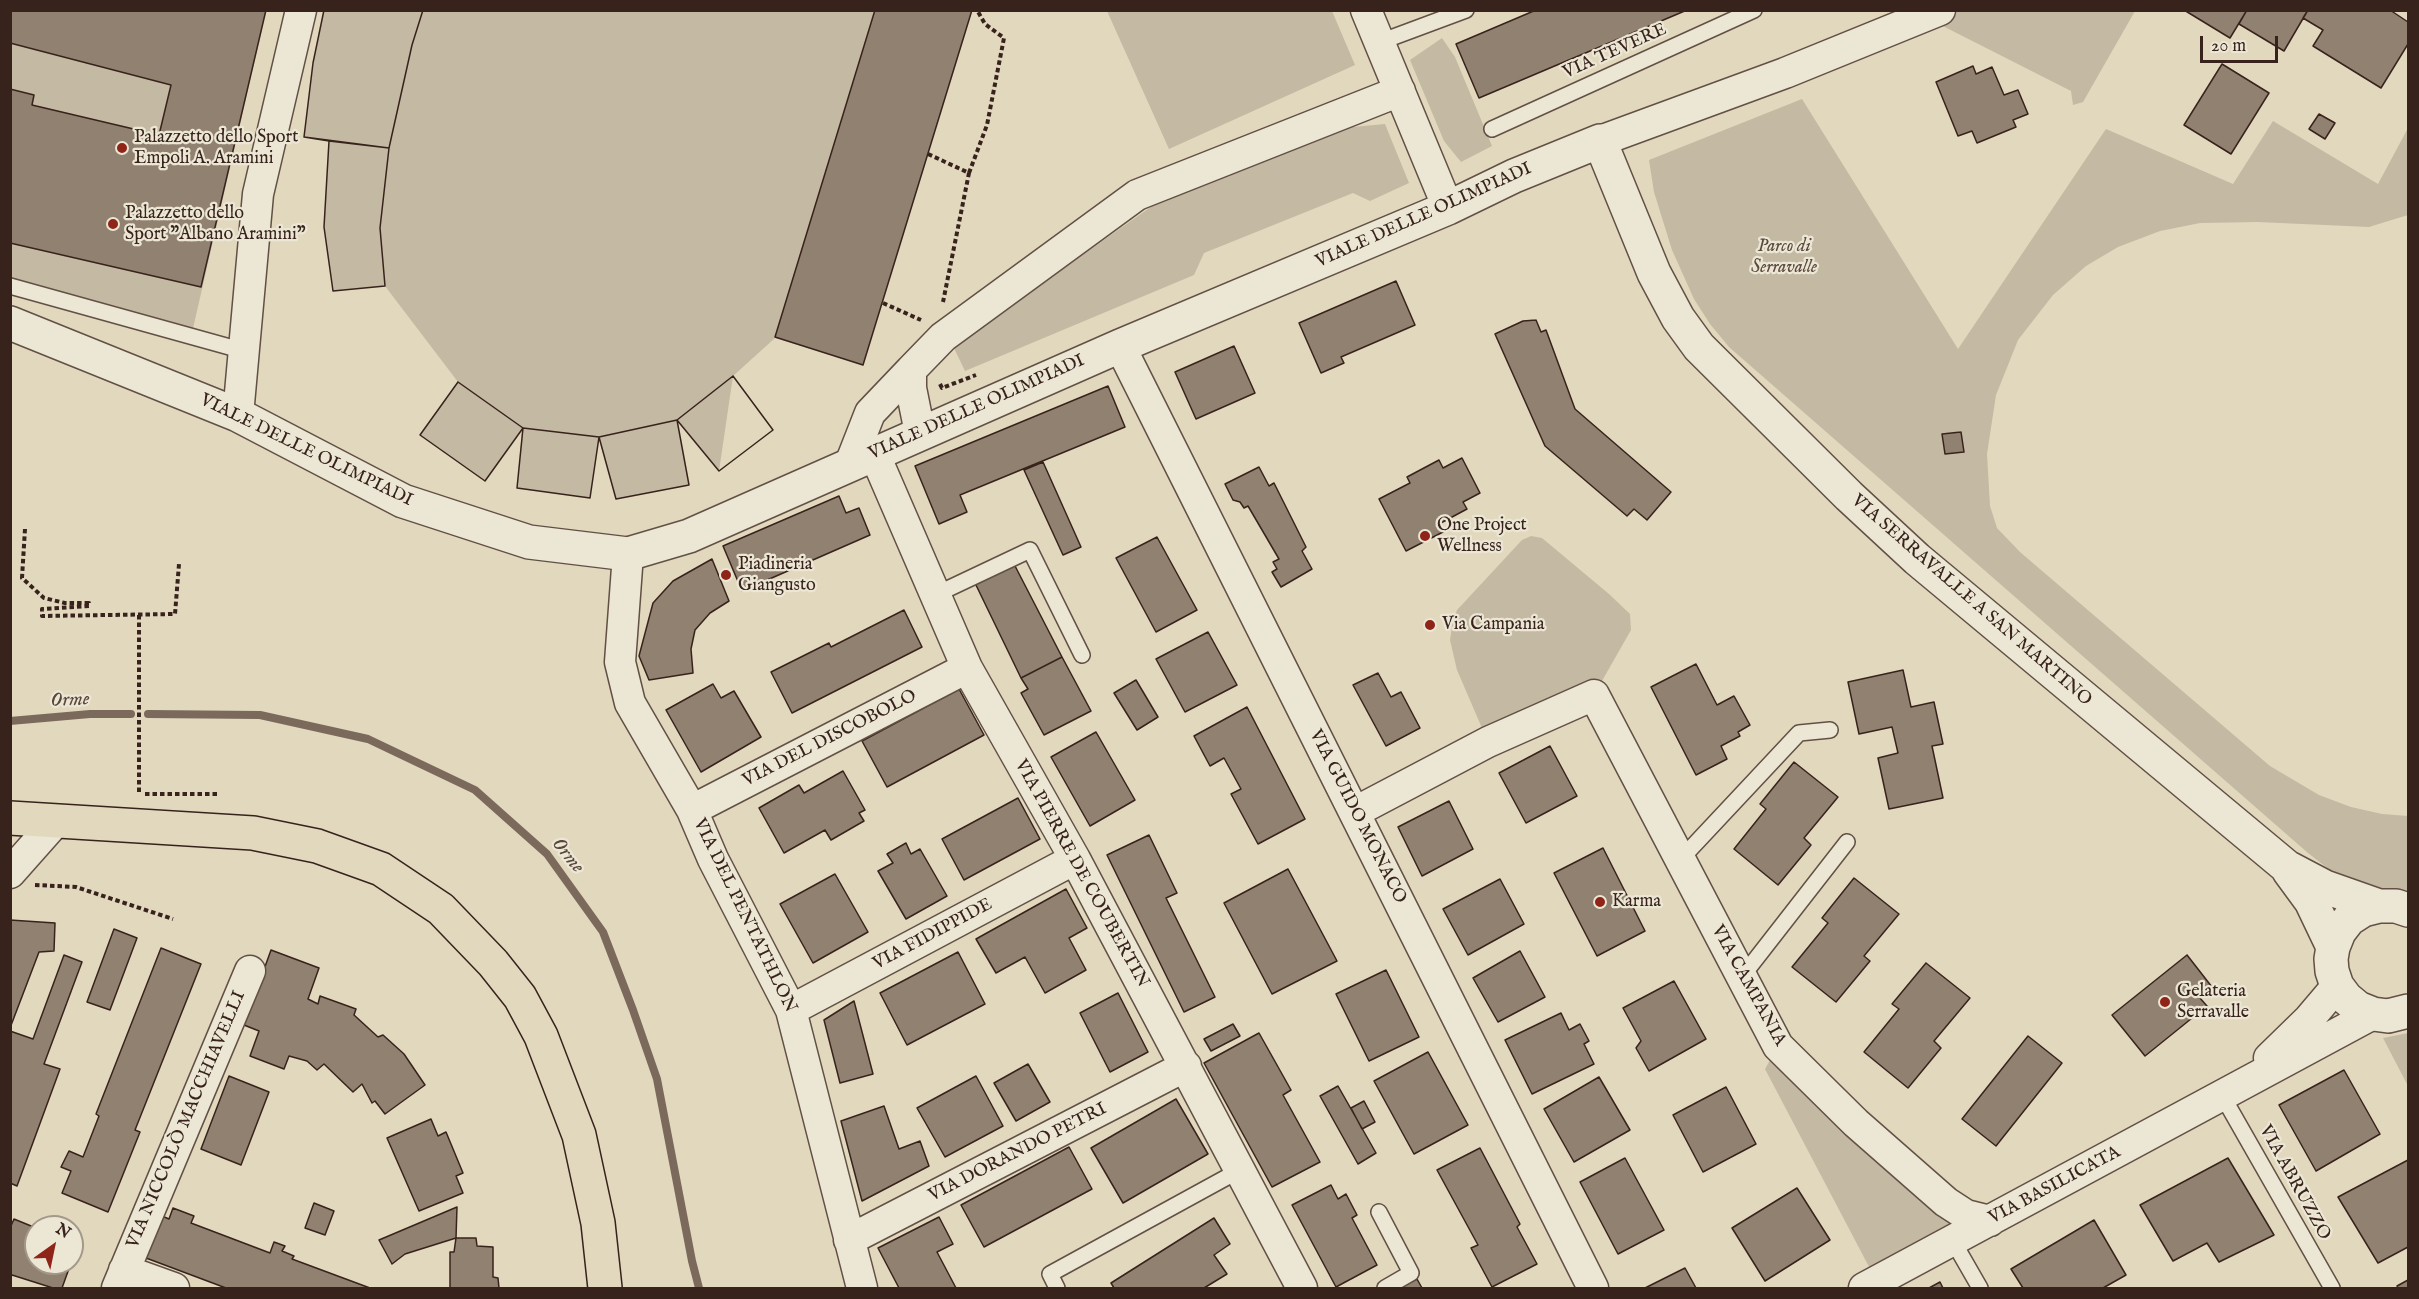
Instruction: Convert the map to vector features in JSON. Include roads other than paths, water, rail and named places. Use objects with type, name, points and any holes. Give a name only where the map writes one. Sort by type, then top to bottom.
[{"type":"main road","points":[[13,818],[253,832],[317,846],[381,869],[441,909],[494,963],[520,997],[541,1036],[579,1135],[598,1223],[605,1288]]},
{"type":"street","points":[[238,415],[258,194],[301,10]]},
{"type":"street","points":[[1366,10],[1448,208]]},
{"type":"street","name":"VIALE DELLE OLIMPIADI","points":[[10,323],[238,415],[403,501],[529,542],[628,554],[688,536],[1120,346],[1448,208],[1514,176],[1600,141],[1785,73],[1940,10]]},
{"type":"street","points":[[862,458],[870,412],[943,337],[1137,195],[1400,91]]},
{"type":"street","name":"VIA SERRAVALLE A SAN MARTINO","points":[[1600,141],[1654,273],[1678,318],[1699,347],[1917,560],[2287,867]]},
{"type":"street","name":"VIA GUIDO MONACO","points":[[1120,346],[1593,1288]]},
{"type":"street","points":[[910,370],[911,388],[920,433]]},
{"type":"street","name":"VIA PIERRE DE COUBERTIN","points":[[862,458],[937,594],[968,668],[1075,859],[1302,1288]]},
{"type":"street","name":"VIA DEL PENTATHLON","points":[[628,554],[620,662],[630,703],[692,810],[713,859],[791,1010],[862,1288]]},
{"type":"street","name":"VIA DEL DISCOBOLO","points":[[692,810],[968,668]]},
{"type":"street","name":"VIA CAMPANIA","points":[[1355,812],[1488,742],[1594,695],[1740,978],[1778,1046],[1856,1123],[1946,1202],[1966,1215],[1990,1221]]},
{"type":"street","points":[[13,818],[15,874]]},
{"type":"street","points":[[15,874],[57,820]]},
{"type":"street","name":"VIA FIDIPPIDE","points":[[791,1010],[1075,859]]},
{"type":"street","points":[[2287,867],[2325,887],[2394,908]]},
{"type":"street","points":[[2287,867],[2311,901],[2332,947],[2332,971],[2337,986],[2346,998],[2358,1008],[2398,1013]]},
{"type":"street","points":[[2332,947],[2339,932],[2349,919],[2363,910],[2394,908]]},
{"type":"street","name":"VIA NICCOLÒ MACCHIAVELLI","points":[[121,1279],[250,971]]},
{"type":"street","name":"VIA BASILICATA","points":[[2234,1088],[2309,1019],[2337,986]]},
{"type":"street","name":"VIA BASILICATA","points":[[1864,1288],[2234,1088],[2398,1013]]},
{"type":"street","name":"VIA DORANDO PETRI","points":[[849,1240],[1186,1066]]},
{"type":"street","points":[[121,1279],[174,1288]]},
{"type":"lane","points":[[1380,42],[1466,10]]},
{"type":"lane","name":"VIA TEVERE","points":[[1492,129],[1755,10]]},
{"type":"lane","points":[[10,286],[244,351]]},
{"type":"lane","points":[[937,594],[1030,550],[1082,655]]},
{"type":"lane","points":[[1680,860],[1799,734],[1830,730]]},
{"type":"lane","points":[[1740,978],[1847,842]]},
{"type":"lane","name":"VIA ABRUZZO","points":[[2234,1088],[2332,1288]]},
{"type":"lane","points":[[1057,1288],[1050,1274],[1240,1170]]},
{"type":"lane","points":[[1379,1212],[1411,1274],[1385,1288]]},
{"type":"lane","points":[[1953,1241],[1980,1288]]},
{"type":"waterway","name":"Orme","points":[[10,721],[90,714],[131,714]]},
{"type":"waterway","name":"Orme","points":[[148,714],[260,715],[368,739],[475,790],[547,854],[603,932],[633,1010],[657,1079],[699,1288]]},
{"type":"place","name":"Palazzetto dello Sport Empoli A. Aramini","points":[[122,148]]},
{"type":"place","name":"Palazzetto dello Sport \"Albano Aramini\"","points":[[113,224]]},
{"type":"place","name":"One Project Wellness","points":[[1425,536]]},
{"type":"place","name":"Piadineria Giangusto","points":[[726,575]]},
{"type":"place","name":"Via Campania","points":[[1430,625]]},
{"type":"place","name":"Karma","points":[[1600,902]]},
{"type":"place","name":"Gelateria Serravalle","points":[[2165,1002]]},
{"type":"park label","name":"Parco di Serravalle","points":[[1784,257]]}]
